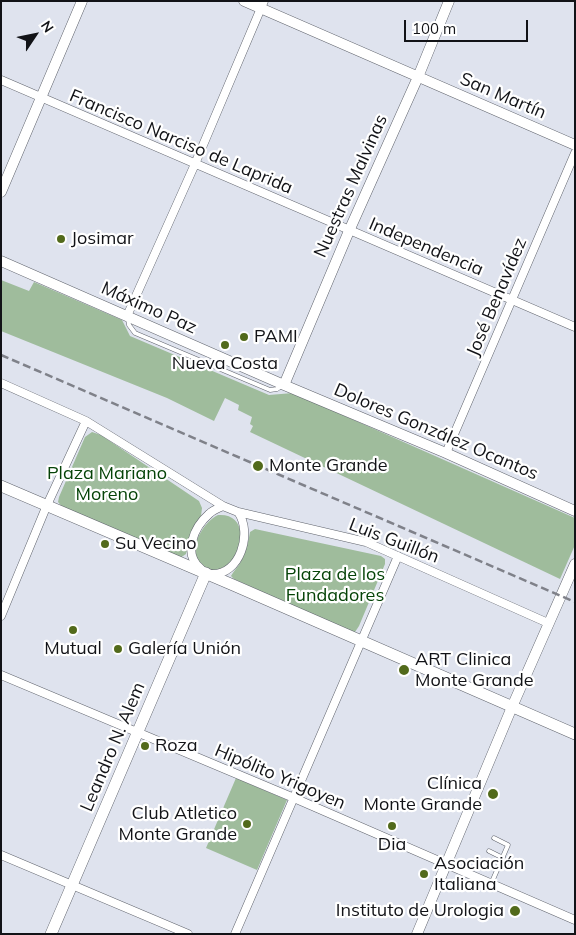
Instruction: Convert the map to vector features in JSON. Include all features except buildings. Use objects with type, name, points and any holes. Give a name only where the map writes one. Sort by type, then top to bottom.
[{"type":"main road","points":[[1,486],[575,734]]},
{"type":"main road","name":"Leandro N. Alem","points":[[51,934],[206,573]]},
{"type":"street","points":[[1,192],[82,1]]},
{"type":"street","name":"San Martín","points":[[244,1],[262,5],[418,77],[575,145]]},
{"type":"street","name":"Nuestras Malvinas","points":[[284,385],[349,230],[450,1]]},
{"type":"street","points":[[127,316],[195,164],[262,5]]},
{"type":"street","name":"Francisco Narciso de Laprida","points":[[1,80],[349,230]]},
{"type":"street","name":"José Benavídez","points":[[446,453],[575,153]]},
{"type":"street","name":"Independencia","points":[[349,230],[575,327]]},
{"type":"street","name":"Máximo Paz","points":[[1,260],[284,385]]},
{"type":"street","name":"Luis Guillón","points":[[1,383],[86,421],[223,506],[238,512],[366,542],[548,623]]},
{"type":"street","name":"Dolores González Ocantos","points":[[284,385],[446,453],[575,511]]},
{"type":"street","points":[[1,616],[47,505],[86,421]]},
{"type":"street","points":[[223,506],[211,512],[205,518],[192,540],[192,557],[196,566],[206,573],[224,572],[242,551],[245,532],[244,523],[238,512]]},
{"type":"street","points":[[235,934],[398,556]]},
{"type":"street","points":[[417,934],[548,623],[575,564]]},
{"type":"street","name":"Hipólito Yrigoyen","points":[[1,675],[137,734],[294,798],[575,920]]},
{"type":"street","points":[[1,855],[188,934]]},
{"type":"lane","points":[[491,884],[508,845],[494,838]]},
{"type":"lane","points":[[489,851],[503,858]]},
{"type":"green space","points":[[1,280],[29,291],[34,282],[122,320],[130,336],[269,395],[293,393],[575,518],[575,545],[560,579],[250,432],[253,426],[250,424],[252,417],[238,410],[239,405],[225,398],[214,421],[167,398],[1,331]]},
{"type":"green space","name":"Plaza Mariano Moreno","points":[[92,432],[101,435],[199,501],[202,508],[201,516],[193,528],[186,554],[180,558],[63,508],[58,502],[85,437]]},
{"type":"green space","points":[[218,515],[234,519],[238,524],[241,539],[232,561],[222,568],[211,572],[203,567],[195,553],[200,534],[208,522]]},
{"type":"green space","name":"Plaza de los Fundadores","points":[[255,529],[381,556],[385,559],[385,564],[355,632],[349,632],[231,576],[243,557],[250,532]]},
{"type":"green space","name":"Club Atletico Monte Grande","points":[[236,778],[287,800],[257,870],[206,848]]},
{"type":"railway","points":[[1,355],[575,602]]},
{"type":"place","name":"Josimar","points":[[61,239]]},
{"type":"place","name":"PAMI","points":[[244,337]]},
{"type":"place","name":"Nueva Costa","points":[[225,345]]},
{"type":"place","name":"Monte Grande","points":[[258,466]]},
{"type":"place","name":"Su Vecino","points":[[105,544]]},
{"type":"place","name":"Mutual","points":[[73,630]]},
{"type":"place","name":"Galería Unión","points":[[118,649]]},
{"type":"place","name":"ART Clinica Monte Grande","points":[[404,670]]},
{"type":"place","name":"Roza","points":[[145,746]]},
{"type":"place","name":"Clínica Monte Grande","points":[[493,794]]},
{"type":"place","name":"Club Atletico Monte Grande","points":[[247,824]]},
{"type":"place","name":"Dia","points":[[392,826]]},
{"type":"place","name":"Asociación Italiana","points":[[424,874]]},
{"type":"place","name":"Instituto de Urologia","points":[[515,911]]}]
